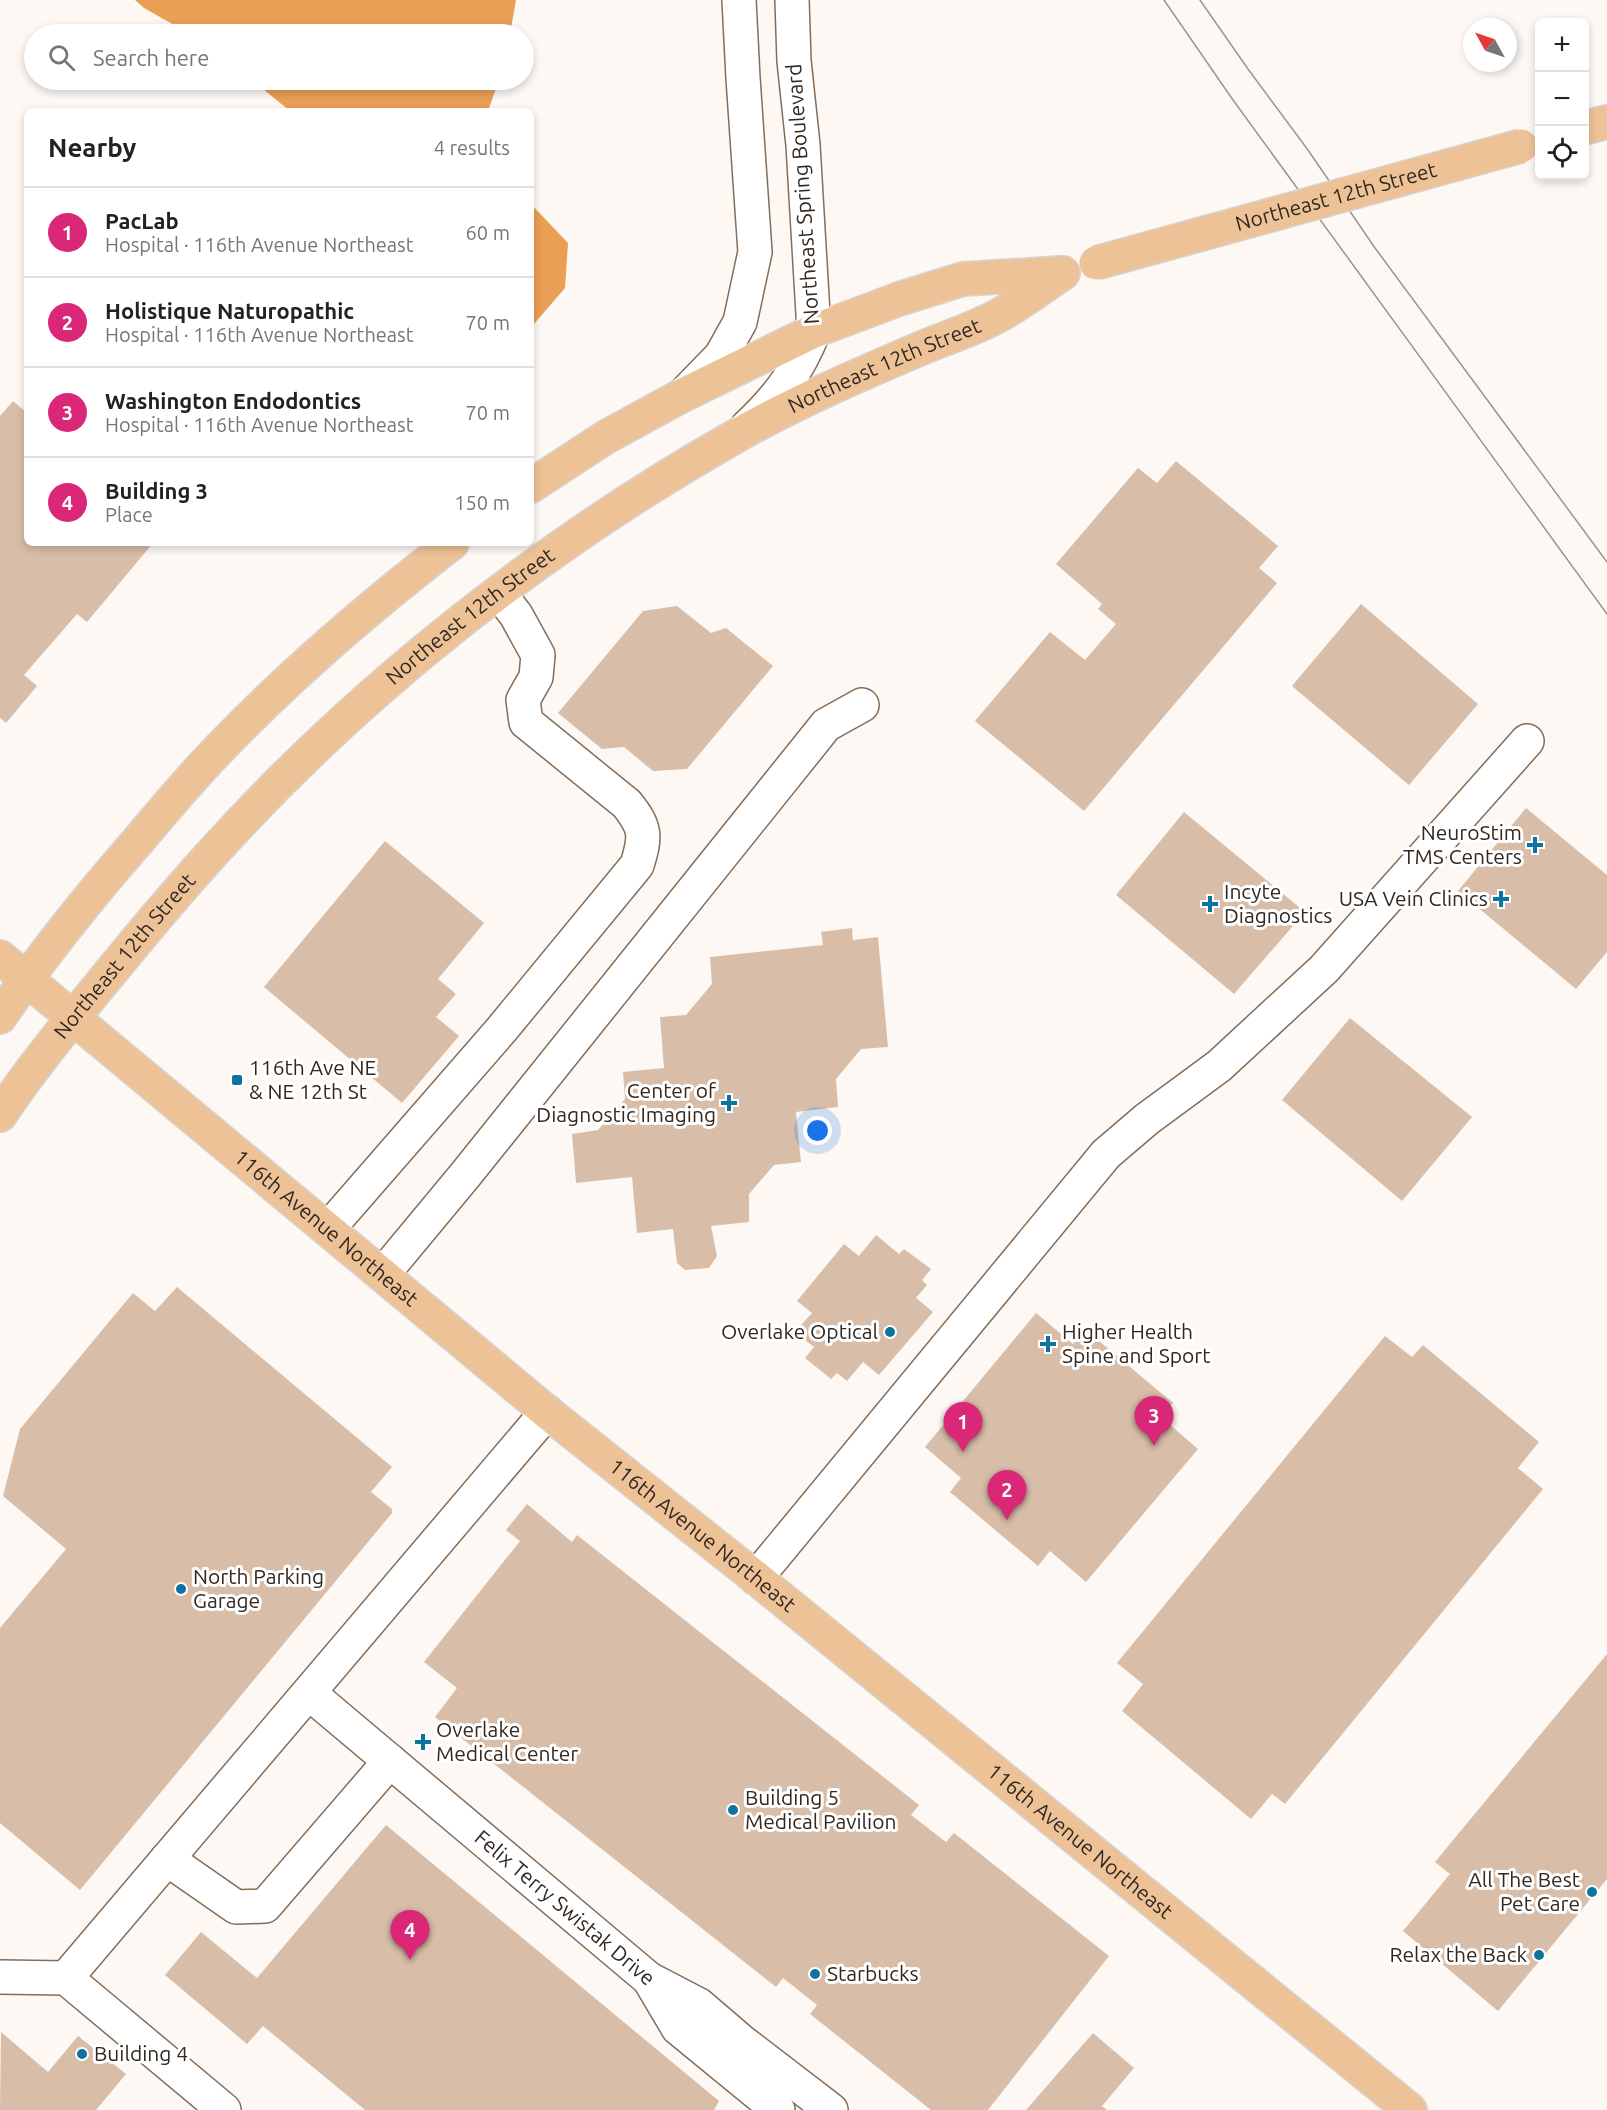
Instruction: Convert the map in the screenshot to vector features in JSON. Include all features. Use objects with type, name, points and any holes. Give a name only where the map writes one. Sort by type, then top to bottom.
[{"type":"main road","points":[[1589,127],[1607,122]]},
{"type":"main road","name":"Northeast 12th Street","points":[[534,484],[606,437],[682,395],[814,331],[899,299],[963,279],[1063,273],[1530,144]]},
{"type":"main road","name":"Northeast 12th Street","points":[[0,1115],[22,1082],[73,1018],[160,912],[220,845],[298,765],[367,701],[528,570],[677,470],[739,434],[847,382],[990,320],[1063,273]]},
{"type":"main road","points":[[0,1017],[87,899],[217,751],[295,674],[344,630],[393,588],[448,546]]},
{"type":"main road","name":"116th Avenue Northeast","points":[[0,957],[546,1412],[756,1578],[1410,2110]]},
{"type":"street","points":[[682,395],[721,356],[740,322],[755,252],[742,78],[739,0]]},
{"type":"street","name":"Northeast Spring Boulevard","points":[[739,434],[766,409],[788,383],[805,355],[814,331],[803,145],[794,61],[792,0]]},
{"type":"street","points":[[328,1229],[502,1029],[637,865],[644,842],[639,820],[627,804],[526,722],[523,700],[536,677],[538,655],[516,615],[499,593]]},
{"type":"street","points":[[383,1274],[826,726],[862,705]]},
{"type":"street","points":[[756,1578],[1106,1154],[1147,1119],[1219,1066],[1324,969],[1527,741]]},
{"type":"street","points":[[66,1978],[546,1412]]},
{"type":"street","name":"Felix Terry Swistak Drive","points":[[309,1693],[649,1979],[699,2005],[741,2041],[831,2110]]},
{"type":"street","points":[[167,1860],[236,1907],[265,1905],[390,1761]]},
{"type":"street","points":[[0,1977],[66,1978],[224,2110]]},
{"type":"street","points":[[649,1979],[678,2028],[778,2110]]},
{"type":"shaded area","points":[[135,0],[516,0],[512,24],[172,24],[144,8]]},
{"type":"shaded area","points":[[264,90],[495,90],[489,108],[286,108]]},
{"type":"shaded area","points":[[534,207],[568,243],[565,288],[534,324]]},
{"type":"building","points":[[13,401],[24,410],[24,546],[150,546],[87,622],[77,614],[24,675],[37,686],[6,723],[0,718],[0,416]]},
{"type":"building","points":[[1176,461],[1278,546],[1259,568],[1277,583],[1084,811],[975,721],[1050,632],[1085,660],[1116,624],[1098,609],[1102,604],[1056,564],[1138,468],[1157,483]]},
{"type":"building","points":[[1361,604],[1478,704],[1409,785],[1292,686]]},
{"type":"building","points":[[677,606],[711,633],[726,628],[773,666],[687,769],[653,771],[624,747],[602,749],[558,713],[643,611]]},
{"type":"building","points":[[1526,808],[1607,875],[1607,952],[1576,989],[1458,891]]},
{"type":"building","name":"Incyte Diagnostics","points":[[1184,812],[1305,912],[1234,994],[1116,895]]},
{"type":"building","points":[[385,841],[484,923],[438,979],[456,994],[436,1017],[459,1036],[402,1103],[264,987]]},
{"type":"building","name":"Center of Diagnostic Imaging","points":[[852,928],[853,940],[878,937],[888,1047],[861,1049],[836,1079],[838,1107],[796,1112],[801,1162],[774,1165],[749,1194],[749,1222],[711,1226],[717,1256],[709,1268],[685,1270],[677,1263],[673,1229],[637,1233],[632,1177],[576,1183],[572,1134],[598,1130],[625,1099],[623,1072],[664,1068],[660,1017],[686,1015],[712,984],[710,957],[823,945],[821,932]]},
{"type":"building","points":[[1350,1018],[1472,1117],[1402,1201],[1282,1100]]},
{"type":"building","points":[[876,1235],[899,1254],[904,1249],[931,1269],[922,1280],[927,1285],[916,1298],[933,1312],[879,1375],[863,1362],[847,1381],[837,1373],[831,1379],[805,1358],[814,1347],[795,1332],[812,1313],[797,1301],[844,1244],[859,1256]]},
{"type":"building","name":"North Parking Garage","points":[[177,1287],[392,1467],[371,1492],[392,1509],[392,1513],[80,1890],[0,1823],[0,1628],[66,1549],[3,1496],[20,1429],[133,1293],[155,1311]]},
{"type":"building","points":[[1036,1313],[1073,1344],[1086,1330],[1173,1403],[1161,1417],[1198,1449],[1086,1582],[1050,1551],[1038,1566],[950,1492],[961,1478],[925,1447]]},
{"type":"building","points":[[1385,1336],[1412,1357],[1423,1345],[1539,1442],[1518,1468],[1543,1489],[1285,1804],[1272,1794],[1251,1819],[1122,1711],[1143,1684],[1117,1663]]},
{"type":"building","name":"Building 5 Medical Pavilion","points":[[527,1504],[572,1542],[577,1535],[919,1805],[911,1815],[946,1842],[954,1833],[1109,1956],[988,2110],[931,2110],[810,2014],[817,2005],[783,1978],[776,1987],[435,1717],[457,1688],[424,1662],[520,1541],[506,1530]]},
{"type":"building","points":[[1607,1654],[1607,1879],[1498,2011],[1403,1931],[1450,1874],[1435,1862]]},
{"type":"building","points":[[386,1825],[719,2101],[714,2110],[365,2110],[263,2026],[247,2044],[165,1975],[201,1932],[257,1978]]},
{"type":"building","name":"Building 4","points":[[1,2032],[48,2072],[78,2036],[126,2074],[96,2110],[0,2110]]},
{"type":"building","points":[[1093,2033],[1134,2068],[1102,2106],[1107,2110],[1026,2110]]},
{"type":"tram line","points":[[1164,0],[1233,100],[1607,614]]},
{"type":"tram line","points":[[1200,0],[1375,248],[1607,562]]},
{"type":"place","name":"NeuroStim TMS Centers","points":[[1535,845]]},
{"type":"place","name":"USA Vein Clinics","points":[[1501,899]]},
{"type":"place","name":"Incyte Diagnostics","points":[[1210,904]]},
{"type":"place","name":"116th Ave NE & NE 12th St","points":[[237,1080]]},
{"type":"place","name":"Center of Diagnostic Imaging","points":[[729,1103]]},
{"type":"place","name":"Overlake Optical","points":[[890,1332]]},
{"type":"place","name":"Higher Health Spine and Sport","points":[[1048,1344]]},
{"type":"place","name":"Washington Endodontics","points":[[1154,1446]]},
{"type":"place","name":"PacLab","points":[[963,1452]]},
{"type":"place","name":"Holistique Naturopathic","points":[[1007,1520]]},
{"type":"place","name":"North Parking Garage","points":[[181,1589]]},
{"type":"place","name":"Overlake Medical Center","points":[[423,1742]]},
{"type":"place","name":"Building 5 Medical Pavilion","points":[[733,1810]]},
{"type":"place","name":"All The Best Pet Care","points":[[1592,1892]]},
{"type":"place","name":"Relax the Back","points":[[1539,1955]]},
{"type":"place","name":"Building 3","points":[[410,1960]]},
{"type":"place","name":"Starbucks","points":[[815,1974]]},
{"type":"place","name":"Building 4","points":[[82,2054]]}]
